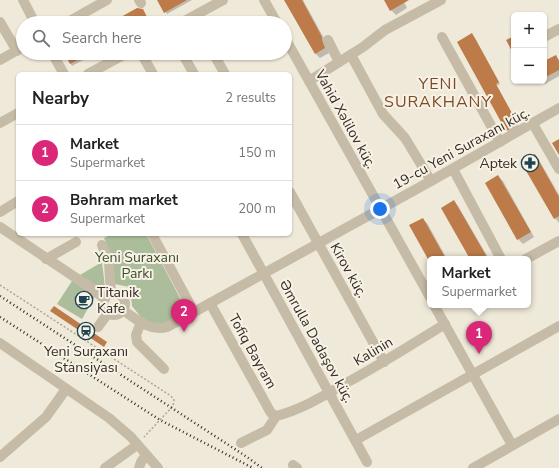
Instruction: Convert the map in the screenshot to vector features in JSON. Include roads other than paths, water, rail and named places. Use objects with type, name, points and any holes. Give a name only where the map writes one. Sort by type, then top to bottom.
[{"type":"street","points":[[23,0],[31,16]]},
{"type":"street","points":[[78,16],[107,0]]},
{"type":"street","points":[[201,16],[223,0]]},
{"type":"street","points":[[264,0],[273,16]]},
{"type":"street","points":[[309,81],[351,55],[385,30],[436,1]]},
{"type":"street","points":[[0,22],[16,44]]},
{"type":"street","points":[[547,35],[559,29]]},
{"type":"street","points":[[442,37],[500,142]]},
{"type":"street","points":[[328,40],[340,62]]},
{"type":"street","points":[[0,60],[16,51]]},
{"type":"street","name":"Vahid Xəlilov küç.","points":[[292,51],[427,292]]},
{"type":"street","points":[[351,55],[383,114],[404,138],[431,181]]},
{"type":"street","points":[[56,60],[63,72]]},
{"type":"street","points":[[92,72],[114,60]]},
{"type":"street","points":[[145,60],[152,72]]},
{"type":"street","points":[[186,60],[193,72]]},
{"type":"street","points":[[217,60],[224,72]]},
{"type":"street","name":"19-cu Yeni Suraxanı küç.","points":[[123,310],[151,328],[162,329],[167,327],[453,169],[559,108]]},
{"type":"street","points":[[0,123],[16,114]]},
{"type":"street","points":[[533,124],[559,169]]},
{"type":"street","points":[[453,169],[499,256]]},
{"type":"street","name":"Kirov küç.","points":[[292,196],[384,362]]},
{"type":"street","points":[[0,212],[16,202]]},
{"type":"street","points":[[0,227],[91,288],[108,296],[119,295],[123,298],[124,306],[123,310],[116,314],[108,313],[104,307],[108,296],[109,263],[102,245]]},
{"type":"street","points":[[153,236],[194,312]]},
{"type":"street","name":"Əmrulla Dadaşov küç.","points":[[243,236],[367,462]]},
{"type":"street","points":[[531,256],[559,241]]},
{"type":"street","points":[[46,259],[76,242]]},
{"type":"street","name":"Tofiq Bayram","points":[[210,303],[274,414]]},
{"type":"street","points":[[440,308],[445,324],[512,445]]},
{"type":"street","points":[[98,327],[108,313]]},
{"type":"street","points":[[141,322],[136,335],[137,342],[164,369]]},
{"type":"street","name":"Kalinin","points":[[274,414],[291,411],[330,393],[384,362],[445,324]]},
{"type":"street","points":[[356,440],[559,326]]},
{"type":"street","points":[[0,343],[109,418],[121,428],[158,468]]},
{"type":"street","points":[[0,457],[46,417],[66,389]]},
{"type":"street","points":[[241,443],[267,430],[274,414]]},
{"type":"street","points":[[473,468],[559,419]]},
{"type":"street","points":[[105,468],[137,445]]},
{"type":"street","points":[[139,468],[146,455]]},
{"type":"railway","points":[[0,296],[262,468]]},
{"type":"railway","points":[[0,317],[160,420],[253,468]]},
{"type":"place","name":"Aptek","points":[[530,163]]},
{"type":"place","name":"Titanik Kafe","points":[[84,300]]},
{"type":"place","name":"Yeni Suraxanı Stansiyası","points":[[86,331]]},
{"type":"place","name":"Bәhram market","points":[[184,332]]},
{"type":"place","name":"Market","points":[[479,354]]},
{"type":"district","name":"YENI SURAKHANY","points":[[438,92]]},
{"type":"park label","name":"Yeni Suraxanı Parkı","points":[[137,266]]}]
